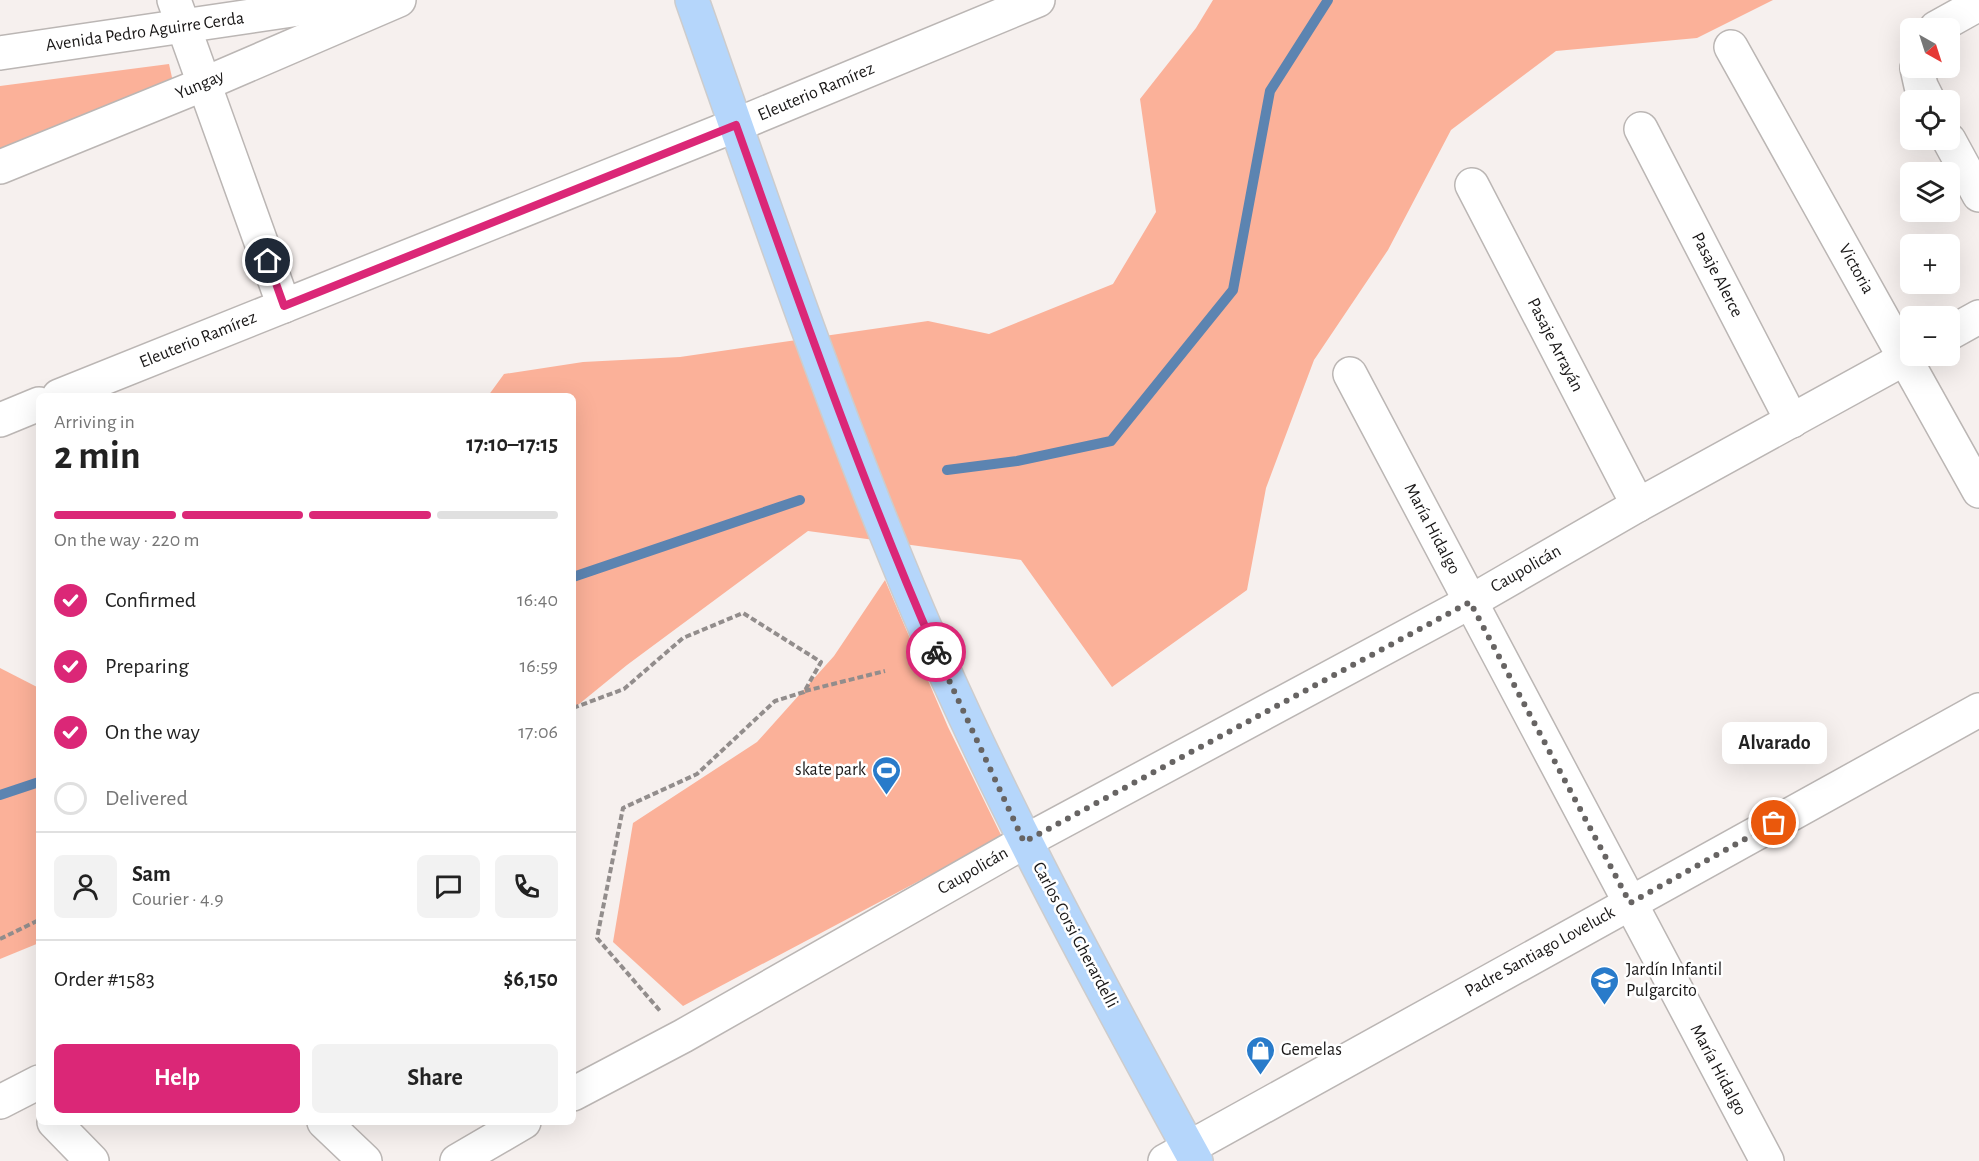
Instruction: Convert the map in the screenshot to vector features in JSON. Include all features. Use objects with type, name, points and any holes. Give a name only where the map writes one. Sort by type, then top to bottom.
[{"type":"main road","name":"Carlos Corsi Gherardelli","points":[[692,0],[898,563],[989,771],[1183,1156]]},
{"type":"street","name":"Avenida Pedro Aguirre Cerda","points":[[0,53],[179,14],[360,0]]},
{"type":"street","name":"Yungay","points":[[0,167],[204,84],[399,0]]},
{"type":"street","name":"Eleuterio Ramírez","points":[[66,393],[736,125],[1038,0]]},
{"type":"street","points":[[1954,18],[1979,4]]},
{"type":"street","points":[[179,14],[284,306]]},
{"type":"street","name":"Victoria","points":[[1731,47],[1900,340]]},
{"type":"street","name":"Pasaje Alerce","points":[[1641,129],[1792,421]]},
{"type":"street","points":[[1954,150],[1979,195]]},
{"type":"street","name":"Pasaje Arrayán","points":[[1472,185],[1638,505]]},
{"type":"street","points":[[1960,327],[1979,317]]},
{"type":"street","name":"Caupolicán","points":[[576,1092],[683,1036],[1024,842],[1470,602],[1638,505],[1900,361]]},
{"type":"street","name":"Victoria","points":[[1914,366],[1979,491]]},
{"type":"street","name":"María Hidalgo","points":[[1350,374],[1767,1161]]},
{"type":"street","points":[[0,420],[36,405]]},
{"type":"street","name":"Padre Santiago Loveluck","points":[[1183,1156],[1630,903],[1979,710]]},
{"type":"street","points":[[57,1125],[92,1161]]},
{"type":"street","points":[[327,1125],[365,1161]]},
{"type":"street","points":[[468,1158],[519,1125]]},
{"type":"path","points":[[576,707],[624,689],[682,638],[743,613],[821,662],[804,692]]},
{"type":"path","points":[[683,1036],[597,938],[622,808],[697,774],[775,701],[885,671]]},
{"type":"path","points":[[0,939],[36,921]]},
{"type":"shaded area","points":[[1213,0],[1773,0],[1697,38],[1556,51],[1451,130],[1388,250],[1314,360],[1266,488],[1247,590],[1112,687],[1021,560],[808,531],[627,665],[576,707],[576,393],[490,393],[504,374],[583,362],[680,357],[928,321],[989,334],[1113,284],[1156,212],[1140,99],[1196,28]]},
{"type":"shaded area","points":[[169,64],[173,82],[0,151],[0,86]]},
{"type":"shaded area","points":[[885,580],[948,727],[1002,837],[683,1006],[613,942],[633,823],[757,742],[834,656]]},
{"type":"shaded area","points":[[0,668],[36,686],[36,944],[0,959]]},
{"type":"waterway","points":[[947,470],[1017,461],[1111,441],[1233,290],[1270,91],[1328,0]]},
{"type":"waterway","points":[[576,576],[800,500]]},
{"type":"waterway","points":[[0,795],[36,783]]},
{"type":"way so far","points":[[936,652],[989,771],[1024,842],[1470,602],[1630,903],[1774,823]]},
{"type":"place","name":"skate park","points":[[887,796]]},
{"type":"place","name":"Alvarado","points":[[1774,823]]},
{"type":"place","name":"Jardín Infantil Pulgarcito","points":[[1605,1006]]},
{"type":"place","name":"Gemelas","points":[[1260,1076]]},
{"type":"route","points":[[268,261],[284,306],[736,125],[851,441],[898,563],[936,652]]}]
